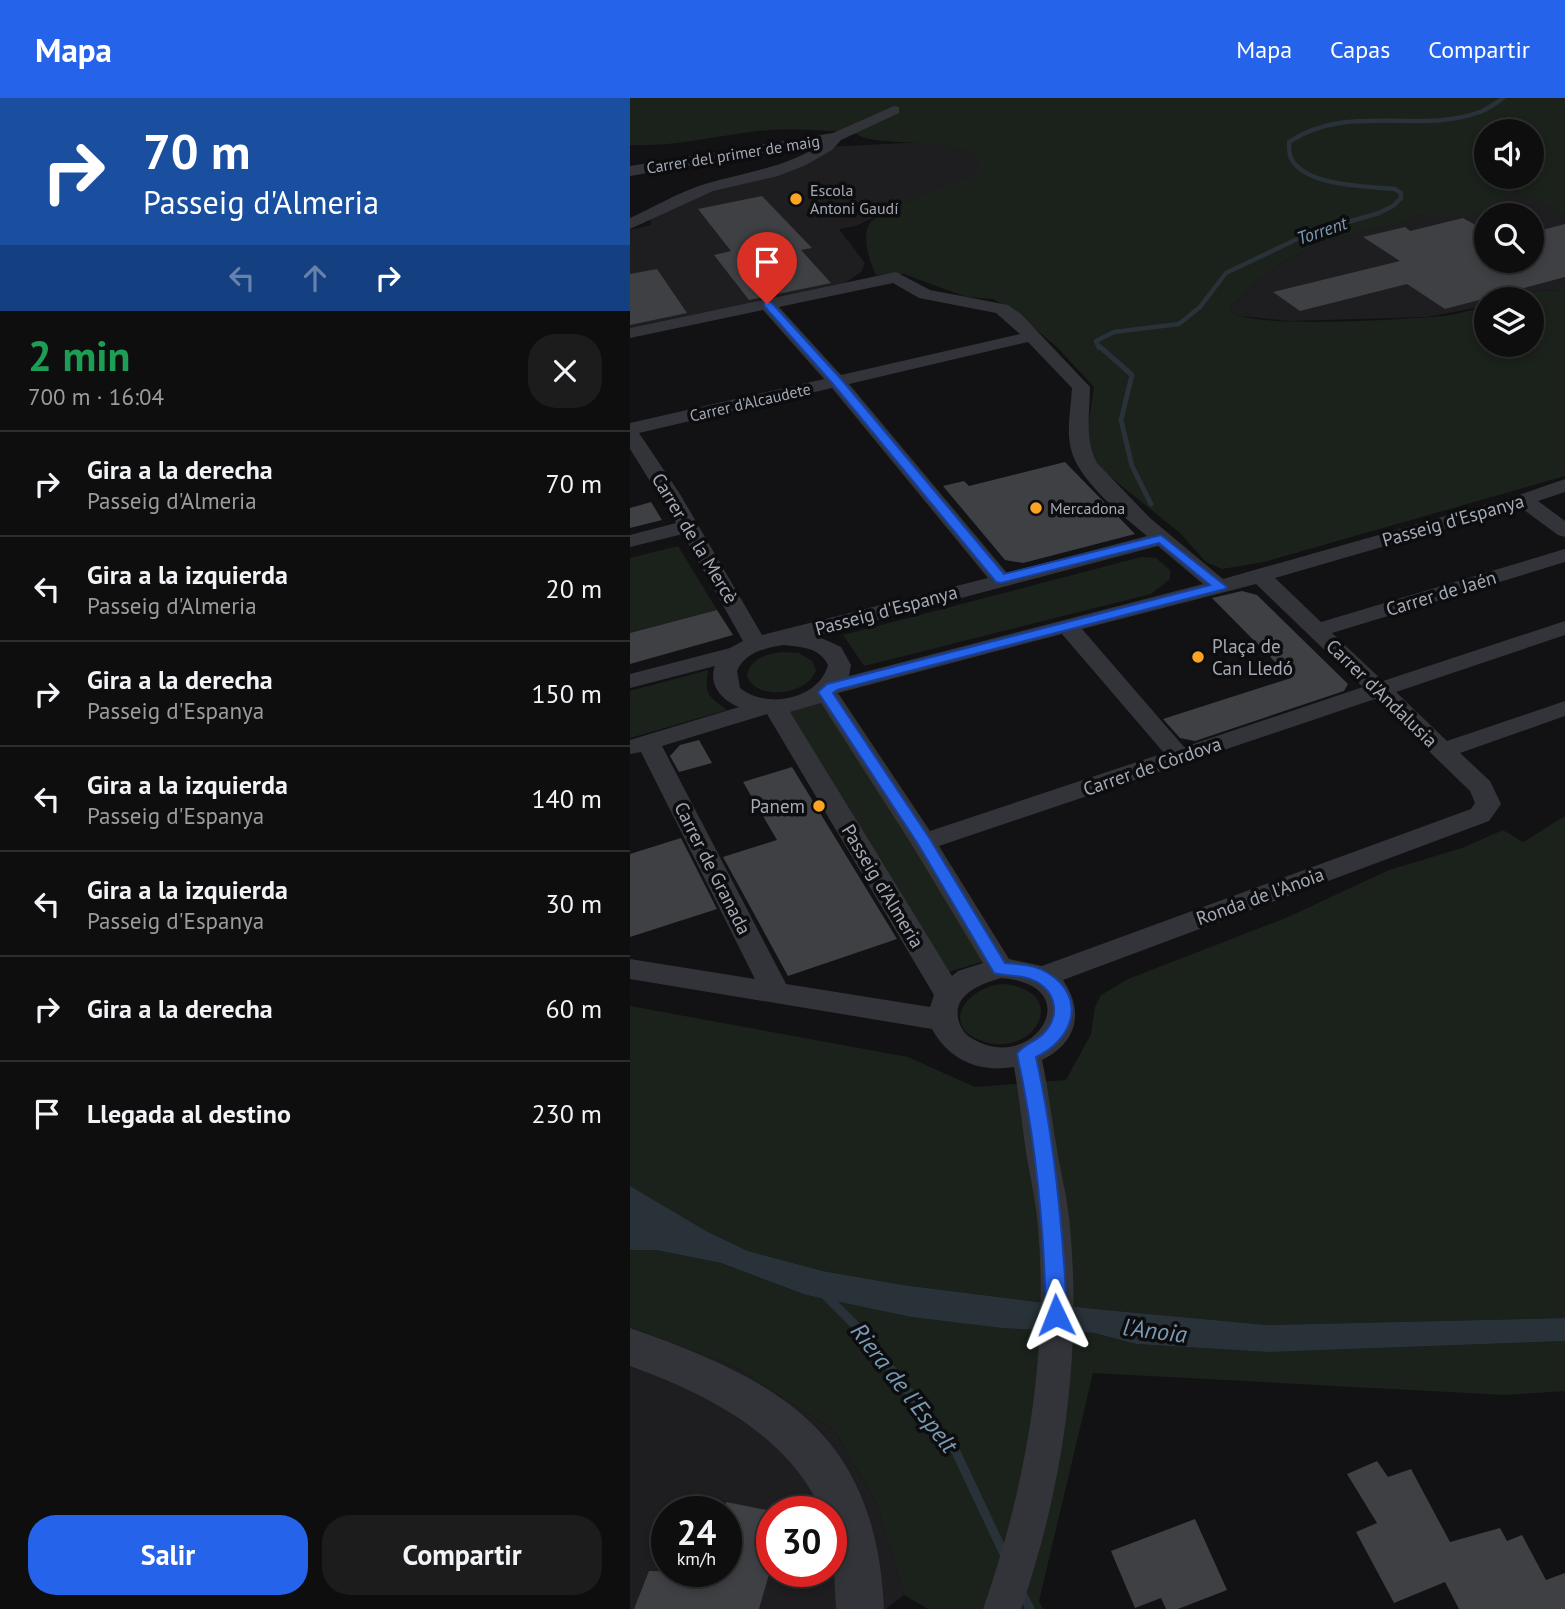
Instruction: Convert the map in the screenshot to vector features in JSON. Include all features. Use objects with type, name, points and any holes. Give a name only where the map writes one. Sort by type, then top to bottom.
[{"type":"street","points":[[630,224],[708,188],[773,173],[801,162],[827,147],[836,136],[894,110]]},
{"type":"street","name":"Carrer del primer de maig","points":[[630,171],[836,136]]},
{"type":"street","points":[[630,333],[896,278],[925,294],[1002,309],[1033,335],[1081,387],[1080,453],[1095,475],[1161,539],[1220,587]]},
{"type":"street","points":[[767,304],[837,382],[1001,579]]},
{"type":"street","name":"Carrer d'Alcaudete","points":[[630,431],[1033,335]]},
{"type":"street","name":"Carrer de la Mercè","points":[[630,431],[733,600],[748,648]]},
{"type":"street","name":"Passeig d'Espanya","points":[[639,745],[771,707],[793,705],[829,689],[1260,576],[1523,500],[1565,485]]},
{"type":"street","points":[[1523,500],[1565,531]]},
{"type":"street","points":[[630,541],[687,527]]},
{"type":"street","name":"Passeig d'Espanya","points":[[630,681],[1001,579],[1161,539]]},
{"type":"street","name":"Carrer de Jaén","points":[[1317,630],[1565,555]]},
{"type":"street","name":"Carrer d'Andalusia","points":[[1260,576],[1481,787],[1488,804],[1479,815]]},
{"type":"street","points":[[1066,625],[1180,757]]},
{"type":"street","name":"Carrer de Còrdova","points":[[924,842],[1565,628]]},
{"type":"street","name":"Passeig d'Espanya","points":[[783,638],[816,642],[837,656],[841,666],[839,677],[829,689]]},
{"type":"street","points":[[748,648],[729,663],[724,674],[726,686],[741,699],[771,707]]},
{"type":"street","points":[[829,689],[1000,968]]},
{"type":"street","name":"Passeig d'Almeria","points":[[771,707],[945,1007],[947,1033],[971,1053],[1008,1058],[1026,1054]]},
{"type":"street","points":[[1443,751],[1565,708]]},
{"type":"street","name":"Carrer de Granada","points":[[639,745],[778,994]]},
{"type":"street","name":"Ronda de l'Anoia","points":[[1041,977],[1479,815]]},
{"type":"street","points":[[630,969],[778,994],[945,1007],[970,976],[1000,968],[1028,972],[1041,977],[1054,987],[1062,1001],[1064,1016],[1052,1039],[1026,1054],[1054,1225],[1056,1315],[1037,1494],[1014,1578],[1002,1609]]},
{"type":"street","points":[[630,1347],[678,1363],[730,1388],[800,1440],[826,1472],[846,1512],[859,1566],[860,1609]]},
{"type":"shaded area","points":[[630,98],[1565,98],[1565,216],[1516,190],[1499,203],[1474,203],[1474,214],[1421,214],[1394,225],[1340,237],[1314,246],[1276,266],[1232,305],[1230,311],[1244,317],[1267,320],[1332,322],[1444,316],[1474,309],[1474,357],[1544,357],[1544,291],[1565,290],[1565,476],[1264,562],[1222,569],[1206,562],[1180,533],[1093,463],[1085,445],[1094,387],[1058,348],[1015,312],[993,299],[966,297],[904,274],[876,275],[866,241],[871,222],[903,203],[972,176],[980,169],[975,157],[963,150],[946,146],[883,141],[855,133],[806,130],[758,131],[630,145]]},
{"type":"shaded area","points":[[924,142],[972,146],[986,172],[907,201],[856,226],[839,229],[865,263],[861,272],[845,283],[630,328],[630,230],[651,225],[650,216],[683,198],[773,173],[827,147]]},
{"type":"shaded area","points":[[1516,189],[1541,203],[1499,203]]},
{"type":"shaded area","points":[[1544,204],[1565,216],[1565,290],[1544,291],[1544,287],[1474,287],[1474,308],[1427,317],[1289,321],[1239,316],[1230,311],[1232,305],[1276,266],[1314,246],[1340,237],[1394,225],[1421,214],[1474,214],[1474,273],[1544,273]]},
{"type":"shaded area","points":[[678,546],[717,610],[630,633],[630,558]]},
{"type":"shaded area","points":[[1141,557],[1156,558],[1170,570],[1170,579],[1151,594],[864,666],[843,635]]},
{"type":"shaded area","points":[[783,652],[799,653],[812,661],[816,670],[811,679],[793,690],[761,690],[747,676],[748,670],[755,661]]},
{"type":"shaded area","points":[[708,670],[707,690],[715,701],[727,710],[630,738],[630,691]]},
{"type":"shaded area","points":[[827,701],[988,960],[945,973],[787,713]]},
{"type":"shaded area","points":[[1565,816],[1565,1318],[1267,1325],[1095,1309],[903,1285],[823,1271],[748,1251],[708,1232],[630,1186],[630,1006],[908,1057],[975,1087],[1066,1080],[1091,1034],[1095,1007],[1101,995],[1128,979],[1288,917],[1389,870],[1462,848],[1503,830],[1523,842]]},
{"type":"shaded area","points":[[1004,984],[1025,989],[1036,999],[1041,1010],[1039,1022],[1019,1040],[1003,1044],[985,1042],[971,1036],[963,1027],[960,1018],[962,1009],[978,992],[990,986]]},
{"type":"shaded area","points":[[630,1250],[656,1250],[721,1263],[806,1295],[911,1317],[1001,1328],[1094,1333],[1136,1344],[1268,1352],[1565,1341],[1565,1391],[1505,1395],[1093,1373],[1039,1601],[1043,1609],[928,1609],[904,1595],[877,1504],[834,1430],[735,1367],[630,1327]]},
{"type":"shaded area","points":[[630,1327],[735,1367],[834,1430],[877,1504],[904,1595],[886,1609],[630,1609]]},
{"type":"water","name":"l'Anoia","points":[[630,1186],[708,1232],[748,1251],[823,1271],[903,1285],[1095,1309],[1267,1325],[1565,1318],[1565,1341],[1268,1352],[1136,1344],[1094,1333],[1001,1328],[911,1317],[806,1295],[721,1263],[656,1250],[630,1250]]},
{"type":"building","points":[[762,196],[812,248],[801,250],[831,283],[749,300],[714,255],[731,251],[698,209]]},
{"type":"building","points":[[1463,218],[1474,224],[1474,273],[1544,273],[1544,230],[1565,224],[1565,277],[1528,287],[1474,287],[1474,301],[1445,309],[1407,284],[1300,311],[1273,292],[1400,261],[1363,237],[1405,227],[1410,231]]},
{"type":"building","points":[[657,269],[687,313],[630,325],[630,274]]},
{"type":"building","name":"Mercadona","points":[[1065,462],[1135,534],[1023,563],[1005,560],[943,486],[964,481],[969,486]]},
{"type":"building","points":[[651,502],[662,520],[630,528],[630,508]]},
{"type":"building","points":[[1242,591],[1257,595],[1348,684],[1344,691],[1195,741],[1180,738],[1163,719],[1291,678],[1212,598]]},
{"type":"building","points":[[717,610],[733,635],[630,664],[630,633]]},
{"type":"building","points":[[699,740],[712,763],[679,772],[670,756],[680,745]]},
{"type":"building","points":[[792,767],[897,939],[788,976],[723,857],[777,840],[743,782]]},
{"type":"building","points":[[681,838],[717,909],[630,937],[630,854]]},
{"type":"building","points":[[1377,1461],[1388,1477],[1411,1469],[1450,1542],[1500,1528],[1507,1541],[1522,1535],[1546,1580],[1565,1573],[1565,1609],[1459,1609],[1445,1582],[1394,1603],[1356,1532],[1377,1523],[1347,1474]]},
{"type":"building","points":[[742,1505],[756,1508],[756,1587],[765,1587],[759,1609],[634,1609],[649,1571],[651,1587],[742,1587]]},
{"type":"building","points":[[1195,1519],[1227,1590],[1178,1609],[1166,1609],[1161,1598],[1135,1608],[1111,1551]]},
{"type":"waterway","name":"Torrent","points":[[1099,348],[1096,341],[1114,332],[1179,324],[1200,307],[1226,273],[1310,233],[1379,213],[1393,206],[1401,198],[1401,193],[1395,189],[1354,186],[1309,175],[1298,168],[1291,158],[1289,142],[1312,130],[1335,124],[1456,118],[1483,111],[1503,98]]},
{"type":"waterway","name":"Torrent","points":[[1099,346],[1132,375],[1121,420],[1132,466],[1151,504]]},
{"type":"waterway","name":"Riera de l'Espelt","points":[[826,1296],[862,1332],[956,1452],[1006,1558]]},
{"type":"waterway","name":"Riera de l'Espelt","points":[[1021,1591],[1030,1609]]},
{"type":"place","name":"Escola Antoni Gaudí","points":[[796,199]]},
{"type":"place","name":"Mercadona","points":[[1036,508]]},
{"type":"place","name":"Plaça de Can Lledó","points":[[1198,657]]},
{"type":"place","name":"Panem","points":[[819,806]]},
{"type":"route","points":[[767,304],[837,382],[1001,579],[1161,539],[1220,587],[832,687],[826,692],[924,842],[1000,968],[1041,977],[1054,987],[1062,1001],[1064,1016],[1060,1028],[1052,1039],[1026,1054],[1054,1225],[1056,1315]]}]
